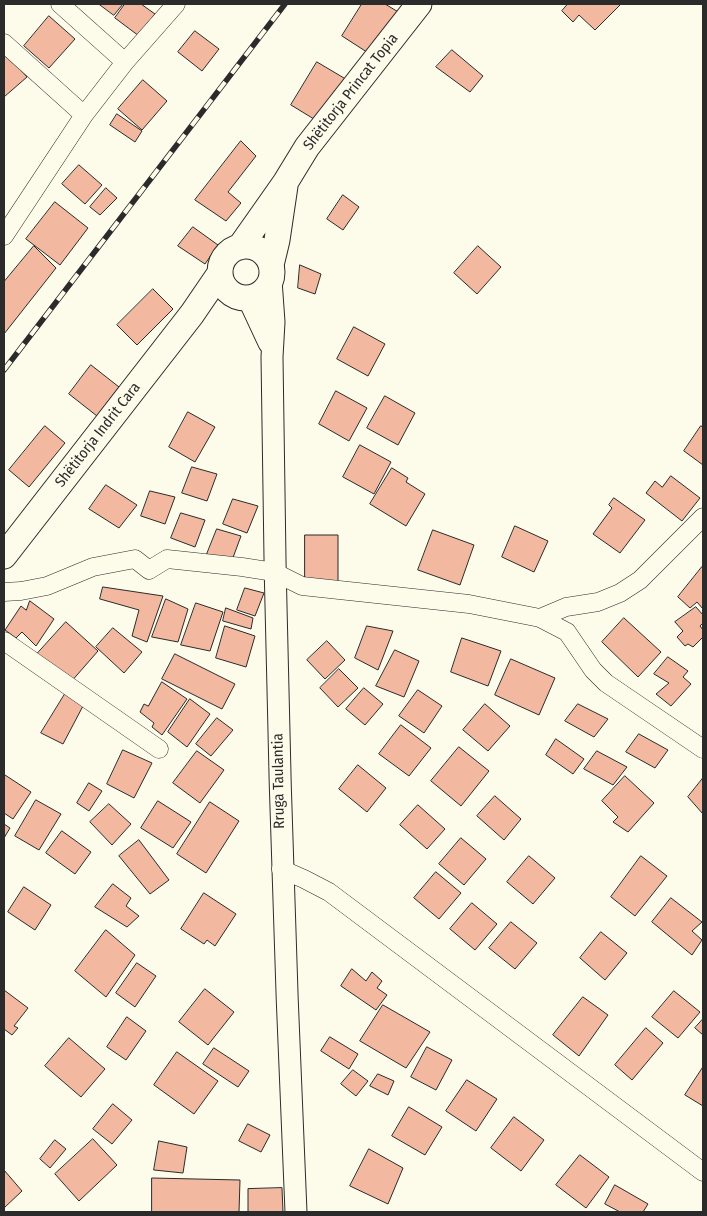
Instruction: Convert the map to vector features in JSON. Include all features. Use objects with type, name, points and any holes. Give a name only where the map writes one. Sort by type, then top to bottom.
[{"type":"main road","name":"Shëtitorja Princat Topia","points":[[240,247],[285,183],[307,147],[419,4]]},
{"type":"main road","name":"Shëtitorja Princat Topia","points":[[271,272],[285,183]]},
{"type":"main road","points":[[192,314],[262,292],[271,272],[267,256],[259,249],[249,246],[230,251],[224,259],[220,273],[226,288],[243,297]]},
{"type":"main road","name":"Shëtitorja Indrit Cara","points":[[4,556],[192,314],[220,273]]},
{"type":"street","points":[[60,4],[125,62]]},
{"type":"street","points":[[4,236],[84,115],[125,62],[176,4]]},
{"type":"street","points":[[4,43],[84,115]]},
{"type":"street","name":"Rruga Taulantia","points":[[271,272],[274,322],[272,350],[274,572],[282,869],[296,1212]]},
{"type":"street","name":"Rruga Taulantia","points":[[243,297],[263,327],[272,350]]},
{"type":"street","points":[[540,618],[566,607],[598,602],[620,593],[640,580],[703,517]]},
{"type":"street","points":[[4,592],[47,586],[94,567],[135,559],[149,570],[167,559],[274,572],[302,586],[469,604],[540,618],[567,632],[593,670],[606,682],[703,749]]},
{"type":"street","points":[[4,641],[159,748]]},
{"type":"street","points":[[282,869],[329,892],[703,1172]]},
{"type":"building","points":[[99,4],[123,4],[114,15]]},
{"type":"building","points":[[125,4],[141,4],[155,14],[139,36],[115,18]]},
{"type":"building","points":[[362,4],[385,4],[400,13],[373,56],[342,36]]},
{"type":"building","points":[[568,4],[621,4],[595,30],[579,15],[573,22],[562,11]]},
{"type":"building","points":[[49,16],[75,39],[49,68],[24,46]]},
{"type":"building","points":[[195,31],[219,49],[202,71],[178,52]]},
{"type":"building","points":[[452,50],[483,76],[470,92],[436,67]]},
{"type":"building","points":[[8,55],[27,77],[4,97],[4,58]]},
{"type":"building","points":[[317,62],[349,81],[322,124],[291,105]]},
{"type":"building","points":[[143,80],[167,101],[142,130],[118,109]]},
{"type":"building","points":[[117,114],[142,131],[135,142],[110,125]]},
{"type":"building","points":[[241,141],[256,156],[228,192],[241,203],[226,221],[195,200]]},
{"type":"building","points":[[79,165],[102,185],[85,204],[62,184]]},
{"type":"building","points":[[106,188],[117,198],[100,215],[90,207]]},
{"type":"building","points":[[343,195],[359,207],[343,230],[327,219]]},
{"type":"building","points":[[55,202],[88,228],[60,265],[26,239]]},
{"type":"building","points":[[193,227],[218,245],[205,264],[178,246]]},
{"type":"building","points":[[34,246],[56,268],[4,334],[4,282]]},
{"type":"building","points":[[478,246],[501,267],[477,294],[454,273]]},
{"type":"building","points":[[300,265],[321,274],[315,294],[298,288]]},
{"type":"building","points":[[153,289],[173,309],[137,345],[117,325]]},
{"type":"building","points":[[354,327],[385,344],[368,376],[337,359]]},
{"type":"building","points":[[91,365],[119,387],[97,416],[69,394]]},
{"type":"building","points":[[336,391],[367,408],[349,441],[319,424]]},
{"type":"building","points":[[385,396],[415,413],[398,445],[367,428]]},
{"type":"building","points":[[188,412],[215,427],[195,462],[169,447]]},
{"type":"building","points":[[45,426],[65,443],[29,487],[9,470]]},
{"type":"building","points":[[701,426],[703,427],[703,465],[684,451]]},
{"type":"building","points":[[360,445],[391,462],[374,494],[343,477]]},
{"type":"building","points":[[192,467],[217,474],[207,501],[182,493]]},
{"type":"building","points":[[392,468],[408,478],[406,482],[425,494],[406,526],[370,504]]},
{"type":"building","points":[[671,476],[700,498],[682,521],[646,493],[655,481],[662,487]]},
{"type":"building","points":[[106,485],[137,505],[119,528],[89,509]]},
{"type":"building","points":[[150,491],[175,497],[165,524],[141,516]]},
{"type":"building","points":[[614,498],[645,520],[620,553],[593,534],[612,508],[609,505]]},
{"type":"building","points":[[233,499],[258,506],[247,533],[223,524]]},
{"type":"building","points":[[181,513],[205,520],[195,547],[171,538]]},
{"type":"building","points":[[515,526],[548,541],[534,572],[502,557]]},
{"type":"building","points":[[217,529],[241,536],[231,563],[207,554]]},
{"type":"building","points":[[433,530],[474,545],[460,585],[418,570]]},
{"type":"building","points":[[305,535],[338,535],[338,582],[305,582]]},
{"type":"building","points":[[702,567],[703,609],[697,602],[690,608],[678,597]]},
{"type":"building","points":[[103,587],[163,596],[147,642],[132,636],[139,610],[100,599]]},
{"type":"building","points":[[245,588],[264,593],[255,616],[237,610]]},
{"type":"building","points":[[166,599],[188,609],[178,642],[152,637]]},
{"type":"building","points":[[30,601],[54,619],[36,646],[22,632],[16,638],[5,630],[21,606],[26,610]]},
{"type":"building","points":[[196,603],[223,612],[210,651],[181,645]]},
{"type":"building","points":[[696,607],[703,615],[703,623],[700,626],[703,630],[703,637],[693,647],[688,644],[685,646],[677,637],[683,631],[675,622]]},
{"type":"building","points":[[226,608],[253,618],[251,629],[223,621]]},
{"type":"building","points":[[624,618],[661,652],[638,677],[602,642]]},
{"type":"building","points":[[66,622],[98,651],[70,683],[37,654]]},
{"type":"building","points":[[225,626],[255,636],[246,667],[216,658]]},
{"type":"building","points":[[367,626],[393,631],[378,670],[355,658]]},
{"type":"building","points":[[113,628],[142,652],[124,673],[96,647]]},
{"type":"building","points":[[462,638],[501,651],[488,686],[451,672]]},
{"type":"building","points":[[327,641],[345,660],[325,679],[307,660]]},
{"type":"building","points":[[395,650],[419,661],[404,697],[376,686]]},
{"type":"building","points":[[175,654],[235,684],[222,709],[162,679]]},
{"type":"building","points":[[668,657],[688,671],[683,677],[691,684],[671,706],[656,694],[669,683],[654,674]]},
{"type":"building","points":[[511,659],[555,678],[539,715],[495,695]]},
{"type":"building","points":[[339,669],[358,688],[338,707],[320,688]]},
{"type":"building","points":[[162,682],[187,699],[162,735],[152,727],[154,723],[140,712],[144,704],[148,706]]},
{"type":"building","points":[[364,688],[383,704],[365,725],[346,709]]},
{"type":"building","points":[[418,690],[442,706],[424,733],[399,716]]},
{"type":"building","points":[[65,694],[83,706],[63,744],[41,733]]},
{"type":"building","points":[[190,699],[210,714],[187,747],[168,732]]},
{"type":"building","points":[[485,704],[510,726],[488,751],[463,730]]},
{"type":"building","points":[[578,704],[608,719],[594,737],[565,721]]},
{"type":"building","points":[[217,718],[233,730],[211,756],[196,744]]},
{"type":"building","points":[[401,725],[431,748],[409,776],[379,754]]},
{"type":"building","points":[[639,734],[668,750],[655,768],[626,752]]},
{"type":"building","points":[[556,739],[584,759],[573,774],[546,755]]},
{"type":"building","points":[[459,747],[489,771],[461,806],[431,781]]},
{"type":"building","points":[[123,750],[152,763],[134,798],[107,784]]},
{"type":"building","points":[[197,751],[224,770],[200,803],[173,783]]},
{"type":"building","points":[[597,751],[627,767],[613,785],[584,769]]},
{"type":"building","points":[[358,765],[386,788],[367,812],[339,789]]},
{"type":"building","points":[[5,775],[31,792],[13,819],[4,813]]},
{"type":"building","points":[[625,776],[654,803],[628,832],[613,822],[618,817],[602,801]]},
{"type":"building","points":[[703,778],[703,814],[688,797]]},
{"type":"building","points":[[89,783],[102,791],[89,811],[77,803]]},
{"type":"building","points":[[495,796],[521,819],[504,840],[477,816]]},
{"type":"building","points":[[36,800],[61,814],[39,850],[15,836]]},
{"type":"building","points":[[158,801],[191,822],[173,848],[141,828]]},
{"type":"building","points":[[210,802],[239,821],[206,873],[177,854]]},
{"type":"building","points":[[109,804],[131,824],[112,845],[90,822]]},
{"type":"building","points":[[418,805],[445,829],[427,849],[400,825]]},
{"type":"building","points":[[4,824],[10,828],[4,838]]},
{"type":"building","points":[[62,831],[91,852],[75,874],[46,853]]},
{"type":"building","points":[[461,838],[486,859],[464,885],[439,864]]},
{"type":"building","points":[[139,840],[169,880],[150,894],[119,856]]},
{"type":"building","points":[[529,856],[555,878],[533,904],[507,882]]},
{"type":"building","points":[[641,856],[667,876],[635,916],[611,897]]},
{"type":"building","points":[[436,872],[461,893],[439,919],[414,898]]},
{"type":"building","points":[[113,884],[131,898],[126,906],[139,916],[127,927],[95,907]]},
{"type":"building","points":[[24,887],[51,905],[35,930],[8,912]]},
{"type":"building","points":[[204,893],[236,914],[215,946],[207,940],[204,944],[181,929]]},
{"type":"building","points":[[671,898],[702,922],[692,931],[702,940],[692,955],[652,922]]},
{"type":"building","points":[[472,903],[497,924],[475,950],[450,929]]},
{"type":"building","points":[[511,922],[537,943],[515,969],[489,948]]},
{"type":"building","points":[[106,930],[135,955],[106,997],[75,971]]},
{"type":"building","points":[[601,932],[627,953],[605,980],[580,958]]},
{"type":"building","points":[[137,963],[156,976],[135,1007],[116,993]]},
{"type":"building","points":[[352,969],[366,981],[372,972],[382,981],[377,988],[387,995],[376,1010],[341,986]]},
{"type":"building","points":[[205,989],[234,1012],[208,1045],[179,1022]]},
{"type":"building","points":[[4,990],[28,1008],[14,1026],[18,1028],[12,1035],[4,1029]]},
{"type":"building","points":[[674,991],[700,1012],[678,1038],[652,1017]]},
{"type":"building","points":[[583,997],[608,1015],[579,1056],[553,1035]]},
{"type":"building","points":[[383,1005],[430,1032],[406,1068],[360,1041]]},
{"type":"building","points":[[127,1017],[146,1031],[126,1060],[107,1047]]},
{"type":"building","points":[[703,1019],[703,1035],[695,1028]]},
{"type":"building","points":[[646,1028],[663,1043],[632,1080],[615,1065]]},
{"type":"building","points":[[330,1037],[358,1054],[349,1069],[321,1051]]},
{"type":"building","points":[[69,1038],[105,1069],[81,1097],[45,1066]]},
{"type":"building","points":[[427,1047],[452,1060],[436,1090],[411,1077]]},
{"type":"building","points":[[214,1048],[249,1071],[238,1087],[203,1064]]},
{"type":"building","points":[[177,1052],[218,1081],[194,1114],[154,1085]]},
{"type":"building","points":[[703,1067],[703,1106],[685,1095]]},
{"type":"building","points":[[353,1070],[368,1081],[356,1096],[341,1084]]},
{"type":"building","points":[[378,1074],[394,1081],[388,1095],[370,1086]]},
{"type":"building","points":[[467,1080],[497,1099],[476,1131],[446,1111]]},
{"type":"building","points":[[113,1104],[132,1120],[112,1144],[93,1129]]},
{"type":"building","points":[[409,1107],[442,1127],[425,1155],[392,1136]]},
{"type":"building","points":[[514,1117],[544,1140],[521,1171],[491,1148]]},
{"type":"building","points":[[248,1124],[270,1135],[261,1152],[239,1141]]},
{"type":"building","points":[[93,1139],[117,1165],[79,1201],[55,1174]]},
{"type":"building","points":[[55,1140],[66,1149],[50,1168],[40,1159]]},
{"type":"building","points":[[159,1141],[187,1147],[183,1173],[154,1170]]},
{"type":"building","points":[[369,1149],[403,1168],[388,1204],[350,1186]]},
{"type":"building","points":[[580,1155],[609,1177],[586,1208],[556,1185]]},
{"type":"building","points":[[4,1170],[22,1191],[4,1208]]},
{"type":"building","points":[[152,1178],[240,1180],[239,1212],[152,1212]]},
{"type":"building","points":[[615,1185],[648,1204],[643,1212],[620,1212],[605,1204]]},
{"type":"building","points":[[282,1188],[283,1212],[248,1212],[248,1189]]},
{"type":"railway","points":[[4,370],[285,4]]}]
